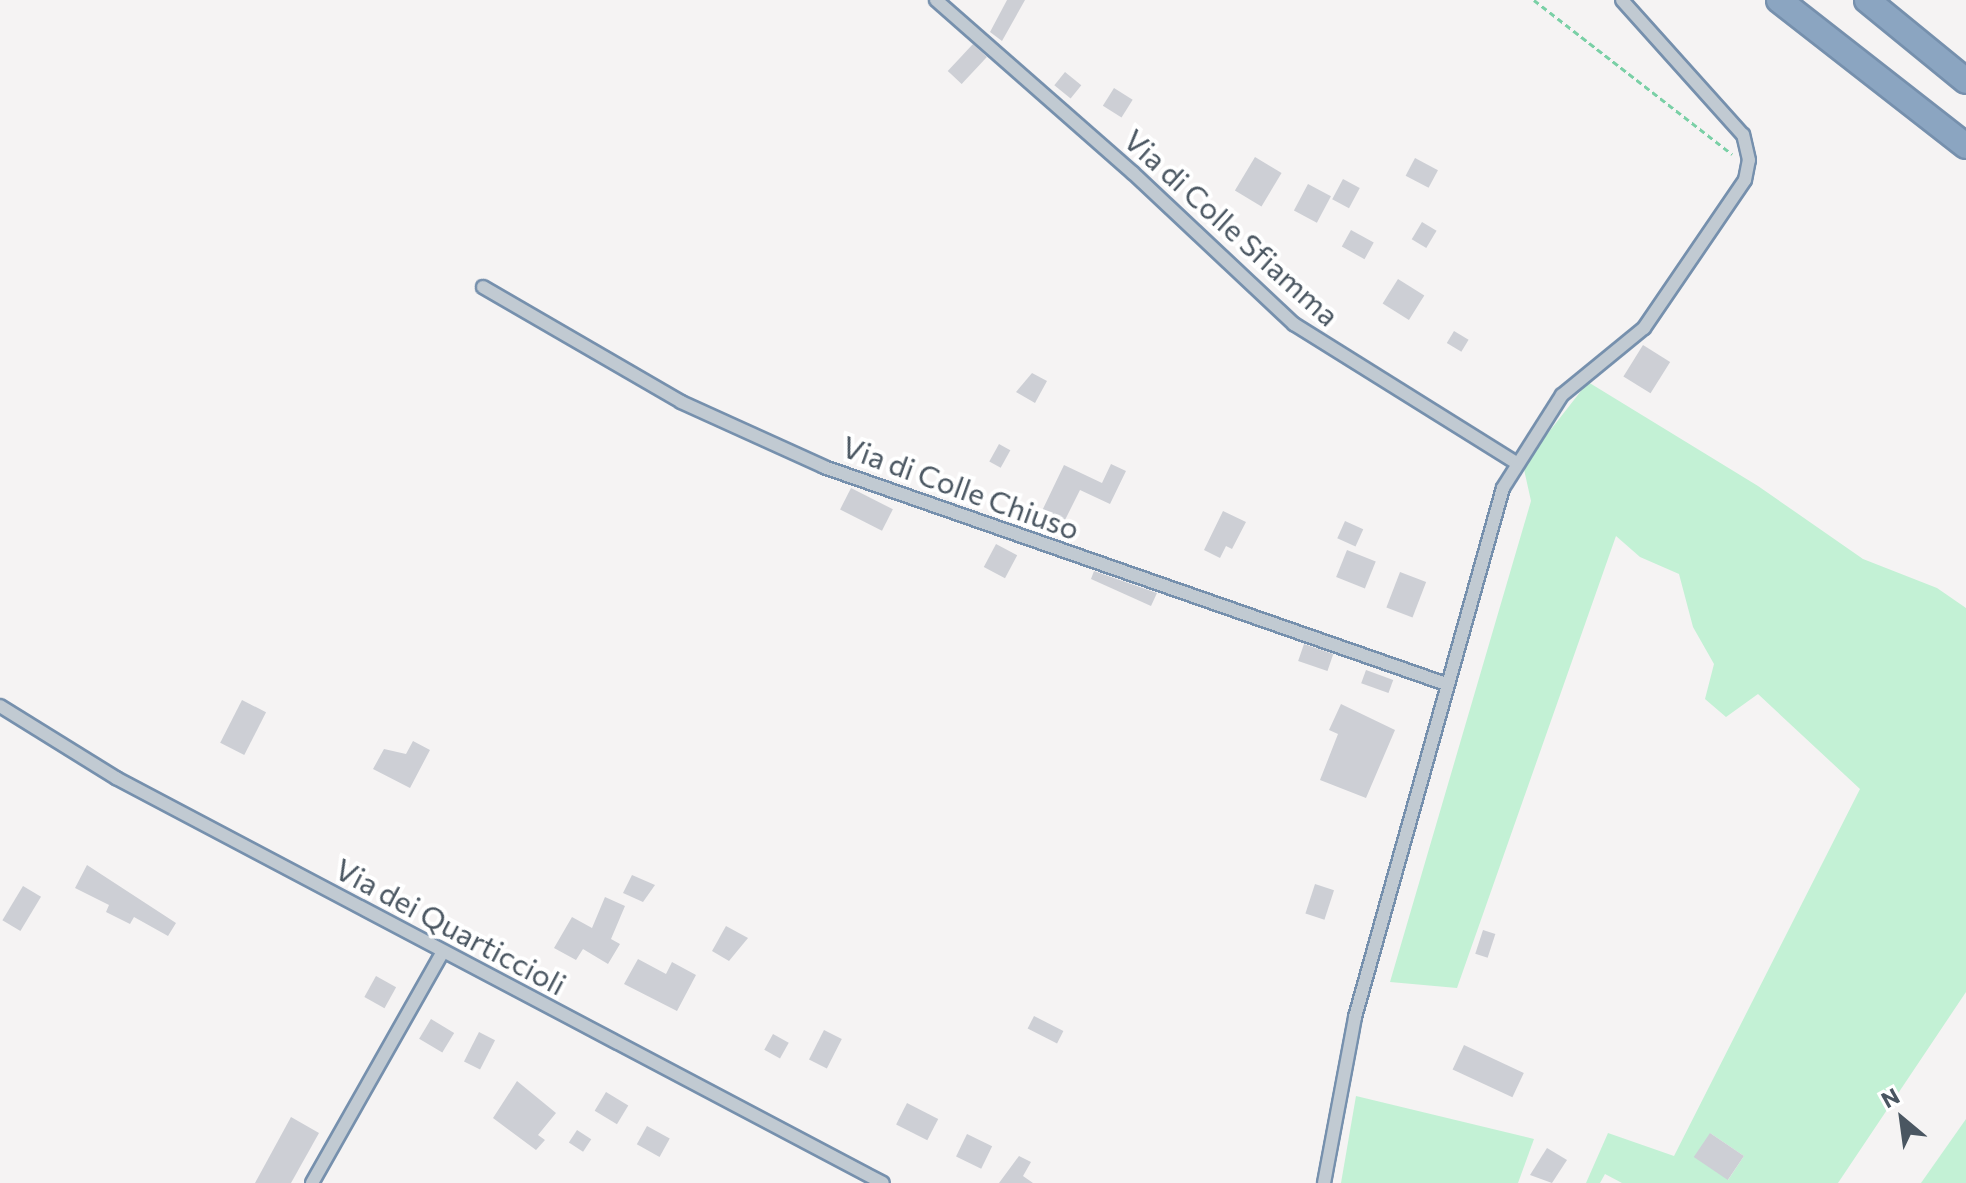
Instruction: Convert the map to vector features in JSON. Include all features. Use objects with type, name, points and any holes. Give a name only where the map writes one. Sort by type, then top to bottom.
[{"type":"highway","points":[[1779,0],[1966,146]]},
{"type":"highway","points":[[1867,0],[1966,81]]},
{"type":"street","name":"Via di Colle Sfiamma","points":[[936,0],[1133,173],[1294,324],[1515,462]]},
{"type":"street","points":[[1324,1183],[1355,1017],[1492,521],[1515,462],[1562,395],[1644,328],[1736,197],[1749,160],[1743,135],[1622,0]]},
{"type":"street","name":"Via di Colle Chiuso","points":[[483,287],[681,402],[824,467],[1446,684]]},
{"type":"street","name":"Via dei Quarticcioli","points":[[0,706],[116,778],[883,1183]]},
{"type":"street","points":[[312,1183],[443,951]]},
{"type":"path","points":[[1534,0],[1692,121],[1723,151],[1749,160]]},
{"type":"green space","points":[[1588,382],[1758,486],[1863,559],[1937,588],[1966,608],[1966,992],[1838,1183],[1622,1183],[1605,1174],[1600,1183],[1586,1183],[1608,1133],[1674,1156],[1860,789],[1758,694],[1726,717],[1705,699],[1714,664],[1693,627],[1679,574],[1640,557],[1616,536],[1457,988],[1390,982],[1531,501],[1523,465]],"holes":[[[1710,1133],[1744,1156],[1728,1180]]]},
{"type":"green space","points":[[1356,1096],[1534,1139],[1518,1183],[1341,1183]]},
{"type":"green space","points":[[1966,1119],[1966,1183],[1921,1183]]},
{"type":"building","points":[[1007,0],[1025,0],[1002,41],[990,32]]},
{"type":"building","points":[[973,44],[987,57],[962,84],[948,71]]},
{"type":"building","points":[[1065,72],[1081,85],[1071,98],[1054,85]]},
{"type":"building","points":[[1114,88],[1133,100],[1122,117],[1103,106]]},
{"type":"building","points":[[1255,157],[1282,173],[1261,206],[1235,190]]},
{"type":"building","points":[[1415,158],[1438,170],[1429,188],[1406,176]]},
{"type":"building","points":[[1343,179],[1360,188],[1349,208],[1332,199]]},
{"type":"building","points":[[1308,184],[1331,196],[1317,223],[1294,210]]},
{"type":"building","points":[[1422,222],[1437,231],[1426,248],[1412,239]]},
{"type":"building","points":[[1351,230],[1374,243],[1365,259],[1342,247]]},
{"type":"building","points":[[1398,279],[1424,295],[1409,320],[1383,304]]},
{"type":"building","points":[[1454,331],[1469,340],[1461,352],[1447,343]]},
{"type":"building","points":[[1643,345],[1670,362],[1651,393],[1623,376]]},
{"type":"building","points":[[1032,373],[1047,381],[1035,403],[1016,392]]},
{"type":"building","points":[[999,444],[1010,450],[1001,468],[989,461]]},
{"type":"building","points":[[1111,464],[1126,471],[1110,504],[1080,490],[1063,524],[1041,513],[1064,465],[1102,483]]},
{"type":"building","points":[[851,488],[893,509],[882,531],[840,509]]},
{"type":"building","points":[[1223,511],[1246,522],[1232,549],[1226,546],[1220,558],[1204,550]]},
{"type":"building","points":[[1345,521],[1363,529],[1356,546],[1337,538]]},
{"type":"building","points":[[996,544],[1017,555],[1005,578],[984,567]]},
{"type":"building","points":[[1347,550],[1376,562],[1365,589],[1336,577]]},
{"type":"building","points":[[1094,571],[1157,593],[1151,606],[1091,579]]},
{"type":"building","points":[[1400,572],[1426,582],[1413,618],[1386,607]]},
{"type":"building","points":[[1304,644],[1333,654],[1327,671],[1298,661]]},
{"type":"building","points":[[1366,670],[1393,680],[1388,693],[1361,683]]},
{"type":"building","points":[[242,700],[266,712],[244,755],[220,743]]},
{"type":"building","points":[[1341,704],[1395,730],[1366,798],[1320,780],[1338,734],[1329,730]]},
{"type":"building","points":[[413,741],[430,750],[410,788],[373,769],[384,749],[406,754]]},
{"type":"building","points":[[87,865],[176,923],[168,936],[134,917],[130,924],[106,912],[109,905],[75,888]]},
{"type":"building","points":[[632,875],[655,885],[643,902],[623,893]]},
{"type":"building","points":[[1315,884],[1334,890],[1324,920],[1305,913]]},
{"type":"building","points":[[23,886],[41,897],[20,931],[2,920]]},
{"type":"building","points":[[605,897],[625,906],[611,939],[620,944],[608,964],[583,949],[576,960],[554,948],[572,917],[592,928]]},
{"type":"building","points":[[726,926],[748,938],[729,961],[712,951]]},
{"type":"building","points":[[1483,930],[1495,934],[1488,958],[1475,954]]},
{"type":"building","points":[[638,959],[666,974],[672,962],[696,975],[677,1011],[624,984]]},
{"type":"building","points":[[376,976],[396,987],[384,1008],[364,997]]},
{"type":"building","points":[[1034,1016],[1063,1031],[1057,1043],[1028,1028]]},
{"type":"building","points":[[431,1019],[454,1033],[442,1053],[419,1039]]},
{"type":"building","points":[[824,1030],[842,1039],[827,1068],[809,1059]]},
{"type":"building","points":[[479,1032],[495,1040],[480,1070],[464,1061]]},
{"type":"building","points":[[773,1034],[789,1043],[780,1058],[764,1050]]},
{"type":"building","points":[[1464,1045],[1524,1073],[1512,1097],[1453,1069]]},
{"type":"building","points":[[517,1081],[556,1113],[538,1135],[545,1140],[536,1150],[493,1118]]},
{"type":"building","points":[[606,1092],[628,1105],[617,1124],[595,1111]]},
{"type":"building","points":[[907,1103],[938,1119],[927,1140],[896,1124]]},
{"type":"building","points":[[291,1117],[319,1133],[291,1183],[255,1183]]},
{"type":"building","points":[[647,1126],[670,1139],[660,1157],[637,1144]]},
{"type":"building","points":[[577,1130],[591,1139],[583,1152],[569,1143]]},
{"type":"building","points":[[1710,1133],[1744,1156],[1728,1180],[1694,1157]]},
{"type":"building","points":[[967,1134],[992,1146],[981,1169],[956,1156]]},
{"type":"building","points":[[1547,1148],[1567,1160],[1552,1183],[1530,1175]]},
{"type":"building","points":[[1019,1156],[1031,1162],[1023,1176],[1033,1183],[999,1183]]}]
